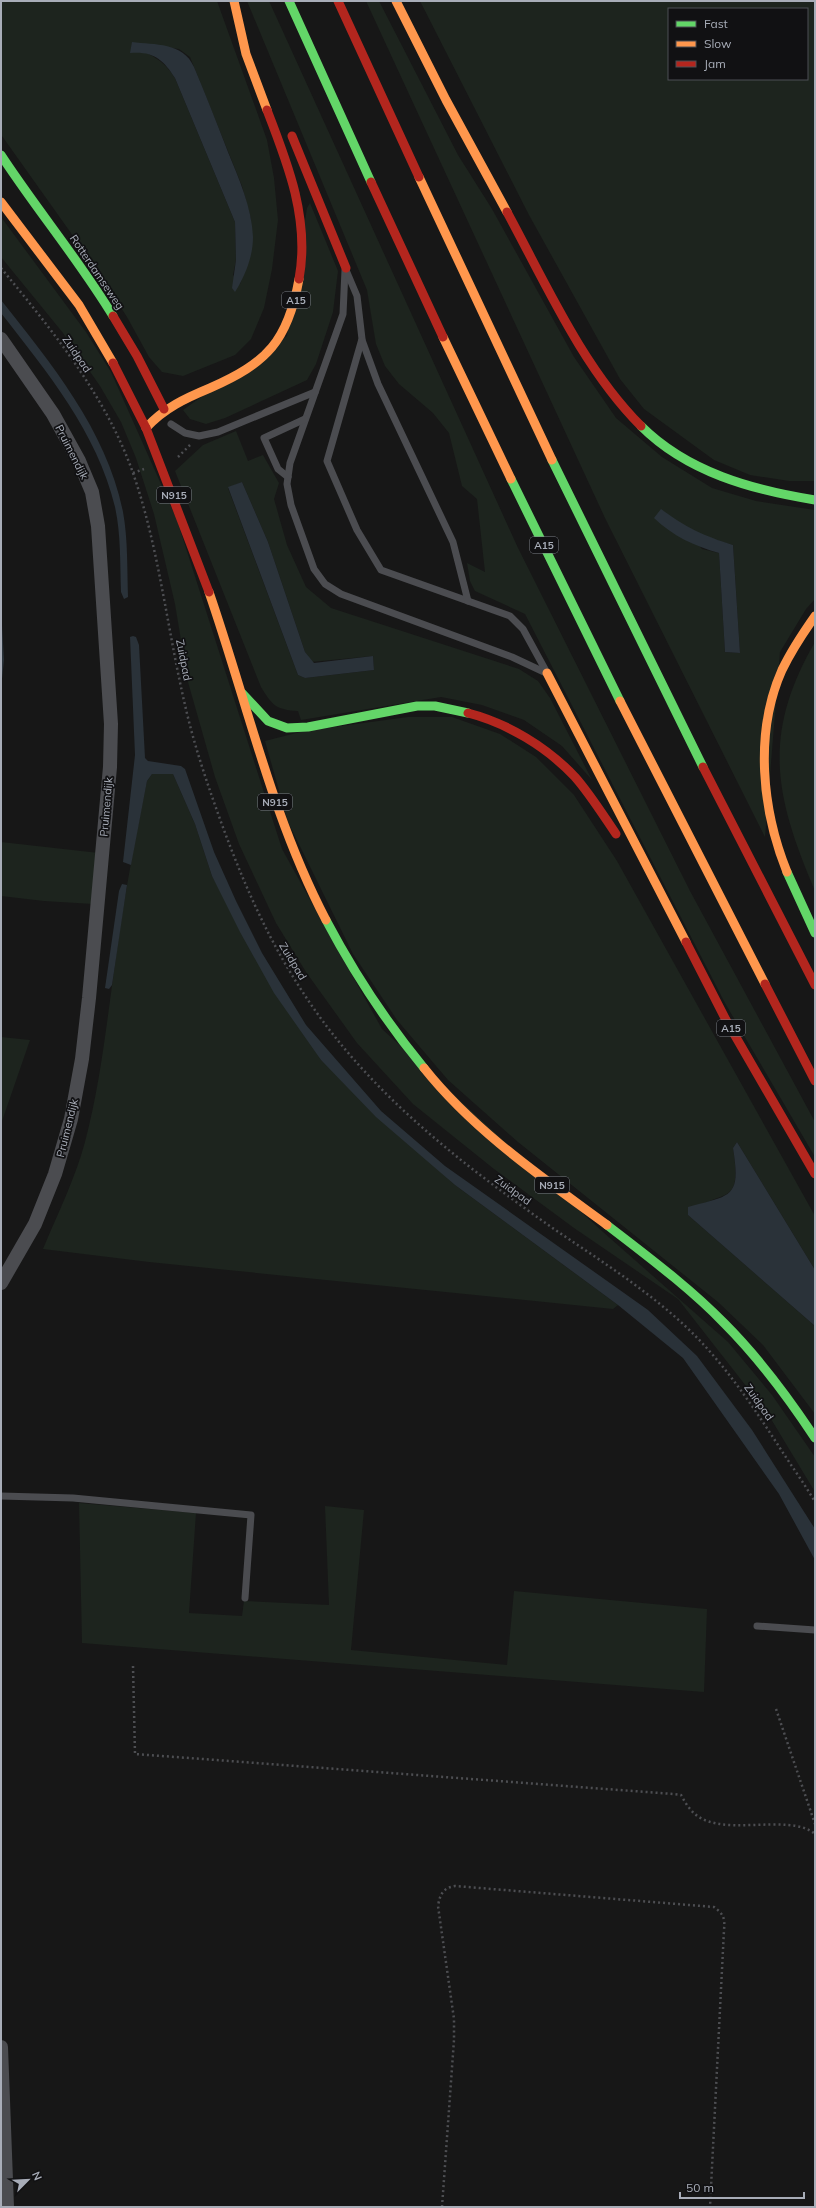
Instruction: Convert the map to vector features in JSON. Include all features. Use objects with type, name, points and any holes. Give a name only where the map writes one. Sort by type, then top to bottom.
[{"type":"main road","name":"A15","points":[[146,428],[164,409],[231,380],[250,369],[267,354],[292,315],[299,287],[304,241],[299,199],[246,53],[234,1]]},
{"type":"main road","points":[[238,1],[252,38]]},
{"type":"main road","name":"A15","points":[[289,1],[435,320],[585,631],[731,921],[815,1081]]},
{"type":"main road","points":[[338,1],[478,307],[627,616],[815,984]]},
{"type":"main road","points":[[396,1],[432,75],[572,331],[617,398],[646,430],[684,459],[730,481],[773,494],[815,500]]},
{"type":"main road","name":"A15","points":[[288,127],[346,268]]},
{"type":"main road","name":"Rotterdamseweg","points":[[1,155],[28,196],[91,280],[137,356],[164,409]]},
{"type":"main road","points":[[1,202],[78,304],[108,354],[146,428]]},
{"type":"main road","name":"N915","points":[[146,428],[194,549],[242,693],[276,804],[318,907],[346,959],[382,1015],[427,1073],[476,1123],[528,1168],[659,1266],[709,1308],[744,1344],[775,1381],[815,1438]]},
{"type":"main road","points":[[815,616],[803,630],[785,661],[770,705],[763,753],[767,801],[780,854],[815,933]]},
{"type":"main road","name":"A15","points":[[547,673],[726,1020],[815,1174]]},
{"type":"main road","points":[[242,693],[262,718],[276,726],[289,729],[394,709],[434,706],[463,710],[497,722],[539,747],[574,776],[623,845]]},
{"type":"main road","name":"A15","points":[[632,857],[652,878]]},
{"type":"street","name":"Pruimendijk","points":[[1,340],[52,414],[79,461],[92,492],[98,526],[111,724],[110,767],[89,998],[82,1059],[71,1119],[55,1174],[35,1224],[1,1284]]},
{"type":"street","points":[[1,2047],[7,2207]]},
{"type":"lane","name":"A15","points":[[346,268],[357,296],[362,340],[378,384],[448,530],[459,563],[468,601]]},
{"type":"lane","name":"A15","points":[[346,268],[343,314],[290,463],[288,477],[291,505],[314,569],[325,584],[341,594],[512,657],[547,673]]},
{"type":"lane","name":"A15","points":[[362,340],[327,461],[357,530],[381,570],[510,616],[523,628],[547,673]]},
{"type":"lane","points":[[146,428],[165,425],[199,436],[218,432],[315,392]]},
{"type":"lane","points":[[164,409],[165,425]]},
{"type":"lane","points":[[288,477],[278,469],[264,438],[305,419]]},
{"type":"lane","points":[[1,1496],[73,1498],[251,1515],[245,1598]]},
{"type":"lane","points":[[757,1626],[815,1630]]},
{"type":"path","name":"Zuidpad","points":[[1,268],[48,325],[82,376],[116,433],[133,473],[146,518],[185,706],[201,764],[241,876],[268,934],[304,995],[344,1049],[387,1094],[434,1139],[493,1186],[630,1281],[683,1324],[714,1355],[745,1395],[815,1502]]},
{"type":"path","points":[[133,1666],[135,1754],[673,1794],[681,1795],[691,1811],[701,1818],[714,1822],[748,1826],[802,1826],[815,1834]]},
{"type":"path","points":[[776,1709],[815,1824]]},
{"type":"path","points":[[442,2207],[454,2040],[454,2018],[438,1906],[440,1896],[443,1891],[448,1887],[455,1886],[714,1907],[722,1912],[725,1919],[710,2207]]},
{"type":"shaded area","points":[[1,1],[217,1],[267,140],[274,178],[278,220],[272,269],[264,308],[251,339],[235,355],[183,376],[162,372],[149,357],[127,317],[93,264],[2,136]],"holes":[[[132,43],[179,49],[190,57],[242,186],[251,219],[250,257],[240,284],[233,275],[236,260],[235,222],[175,78],[165,65]]]},
{"type":"shaded area","points":[[247,1],[269,1],[518,548],[690,891],[815,1122],[815,1157],[725,1003],[525,614],[475,591],[470,581],[467,563],[485,572],[477,499],[462,486],[449,433],[433,413],[399,384],[385,366],[376,344],[367,290]]},
{"type":"shaded area","points":[[366,1],[379,1],[458,155],[492,209],[574,357],[616,418],[662,457],[712,488],[756,501],[815,510],[815,599],[806,609],[780,652],[765,837],[605,518]],"holes":[[[682,525],[705,537],[733,545],[740,653],[725,652],[719,553],[702,549]]]},
{"type":"shaded area","points":[[420,1],[815,1],[815,481],[789,481],[750,475],[714,460],[644,409],[620,379],[529,215]]},
{"type":"shaded area","points":[[132,42],[168,46],[183,53],[194,67],[203,88],[248,204],[252,226],[252,252],[245,273],[235,292],[232,288],[236,260],[235,222],[175,78],[162,61],[157,58],[145,53],[130,53]]},
{"type":"shaded area","points":[[310,203],[338,271],[333,312],[316,364],[307,380],[225,418],[206,424],[190,419],[183,410],[287,336],[307,208]]},
{"type":"shaded area","points":[[1,217],[86,332],[111,372],[177,520],[282,849],[382,1029],[603,1232],[728,1342],[772,1395],[815,1457],[815,1492],[768,1414],[678,1299],[574,1228],[494,1169],[413,1104],[357,1043],[306,972],[276,923],[239,844],[215,777],[188,682],[175,604],[154,514],[136,458],[121,422],[100,386],[63,333],[1,257]]},
{"type":"shaded area","points":[[1,300],[39,348],[75,399],[91,426],[104,454],[115,482],[125,522],[128,597],[124,599],[121,592],[117,517],[107,480],[96,453],[83,428],[53,381],[1,313]]},
{"type":"shaded area","points":[[236,431],[248,461],[263,455],[279,483],[274,499],[287,545],[306,587],[331,608],[519,669],[538,681],[550,698],[592,780],[562,746],[524,720],[482,705],[441,697],[301,720],[298,711],[280,708],[275,705],[268,698],[261,687],[175,471],[203,445]],"holes":[[[242,482],[268,542],[305,652],[311,662],[373,656],[374,670],[305,678],[298,675],[228,488]]]},
{"type":"shaded area","points":[[242,482],[268,542],[305,652],[314,663],[373,656],[374,670],[305,678],[298,675],[228,487]]},
{"type":"shaded area","points":[[661,509],[678,521],[695,530],[733,545],[740,653],[725,652],[719,553],[692,544],[661,524],[654,518]]},
{"type":"shaded area","points":[[1,608],[4,660],[1,688]]},
{"type":"shaded area","points":[[130,637],[136,637],[139,645],[145,758],[148,761],[181,766],[185,769],[214,852],[236,901],[262,953],[306,1025],[381,1111],[445,1166],[648,1310],[697,1356],[752,1430],[815,1529],[815,1560],[779,1494],[683,1358],[618,1305],[455,1185],[376,1117],[321,1060],[274,993],[240,932],[212,876],[195,824],[173,774],[152,774],[147,781],[131,865],[123,862],[135,755]]},
{"type":"shaded area","points":[[815,642],[815,891],[801,857],[791,826],[783,795],[780,766],[781,737],[787,707],[798,676]]},
{"type":"shaded area","points":[[408,717],[452,717],[500,734],[536,757],[574,795],[617,861],[815,1216],[815,1270],[737,1142],[733,1148],[735,1181],[732,1189],[727,1194],[700,1206],[688,1215],[815,1326],[815,1414],[763,1345],[718,1302],[518,1142],[448,1080],[397,1020],[353,954],[288,822],[265,741],[304,731]]},
{"type":"shaded area","points":[[152,774],[173,774],[195,824],[212,876],[321,1060],[455,1185],[618,1305],[613,1309],[149,1262],[43,1249],[76,1169],[91,1119],[103,1050],[130,869],[147,781]]},
{"type":"shaded area","points":[[1,842],[99,853],[93,904],[44,901],[1,896]]},
{"type":"shaded area","points":[[122,884],[127,885],[112,985],[109,989],[105,988],[119,891]]},
{"type":"shaded area","points":[[1,1037],[30,1040],[1,1124]]},
{"type":"shaded area","points":[[737,1142],[815,1270],[815,1326],[688,1215],[688,1207],[715,1200],[730,1192],[736,1177],[733,1148]]},
{"type":"shaded area","points":[[79,1503],[196,1513],[189,1613],[242,1616],[244,1601],[329,1605],[325,1506],[364,1510],[351,1650],[507,1665],[514,1591],[707,1609],[704,1692],[82,1643]]},
{"type":"traffic: fast","points":[[289,1],[371,182]]},
{"type":"traffic: fast","points":[[1,155],[100,295],[113,316]]},
{"type":"traffic: fast","points":[[641,426],[659,442],[679,456],[700,467],[744,484],[768,491],[815,500]]},
{"type":"traffic: fast","points":[[552,460],[703,767]]},
{"type":"traffic: fast","points":[[511,479],[620,701]]},
{"type":"traffic: fast","points":[[242,693],[268,721],[287,728],[308,727],[417,706],[435,706],[468,713]]},
{"type":"traffic: fast","points":[[787,872],[815,933]]},
{"type":"traffic: fast","points":[[326,920],[371,997],[424,1068]]},
{"type":"traffic: fast","points":[[607,1225],[682,1284],[737,1336],[772,1378],[815,1438]]},
{"type":"traffic: slow","points":[[234,1],[246,54],[267,110]]},
{"type":"traffic: slow","points":[[396,1],[446,100],[507,212]]},
{"type":"traffic: slow","points":[[419,177],[552,460]]},
{"type":"traffic: slow","points":[[1,202],[79,305],[113,363]]},
{"type":"traffic: slow","points":[[146,428],[160,415],[176,404],[230,379],[260,359],[272,347],[281,334],[288,319],[299,279]]},
{"type":"traffic: slow","points":[[443,337],[511,479]]},
{"type":"traffic: slow","points":[[209,592],[275,800],[290,841],[326,920]]},
{"type":"traffic: slow","points":[[787,872],[778,848],[767,797],[765,771],[767,719],[773,694],[782,670],[797,642],[815,616]]},
{"type":"traffic: slow","points":[[547,673],[686,942]]},
{"type":"traffic: slow","points":[[620,701],[765,984]]},
{"type":"traffic: slow","points":[[424,1068],[444,1091],[487,1133],[534,1171],[607,1225]]},
{"type":"traffic: jam","points":[[338,1],[419,177]]},
{"type":"traffic: jam","points":[[267,110],[289,172],[299,214],[302,235],[302,257],[299,279]]},
{"type":"traffic: jam","points":[[292,136],[346,268]]},
{"type":"traffic: jam","points":[[371,182],[443,337]]},
{"type":"traffic: jam","points":[[507,212],[551,296],[583,352],[620,403],[641,426]]},
{"type":"traffic: jam","points":[[113,316],[137,356],[164,409]]},
{"type":"traffic: jam","points":[[113,363],[146,428]]},
{"type":"traffic: jam","points":[[146,428],[209,592]]},
{"type":"traffic: jam","points":[[468,713],[483,717],[512,730],[539,746],[552,756],[581,784],[616,834]]},
{"type":"traffic: jam","points":[[703,767],[815,985]]},
{"type":"traffic: jam","points":[[686,942],[726,1020],[815,1174]]},
{"type":"traffic: jam","points":[[765,984],[815,1081]]}]
